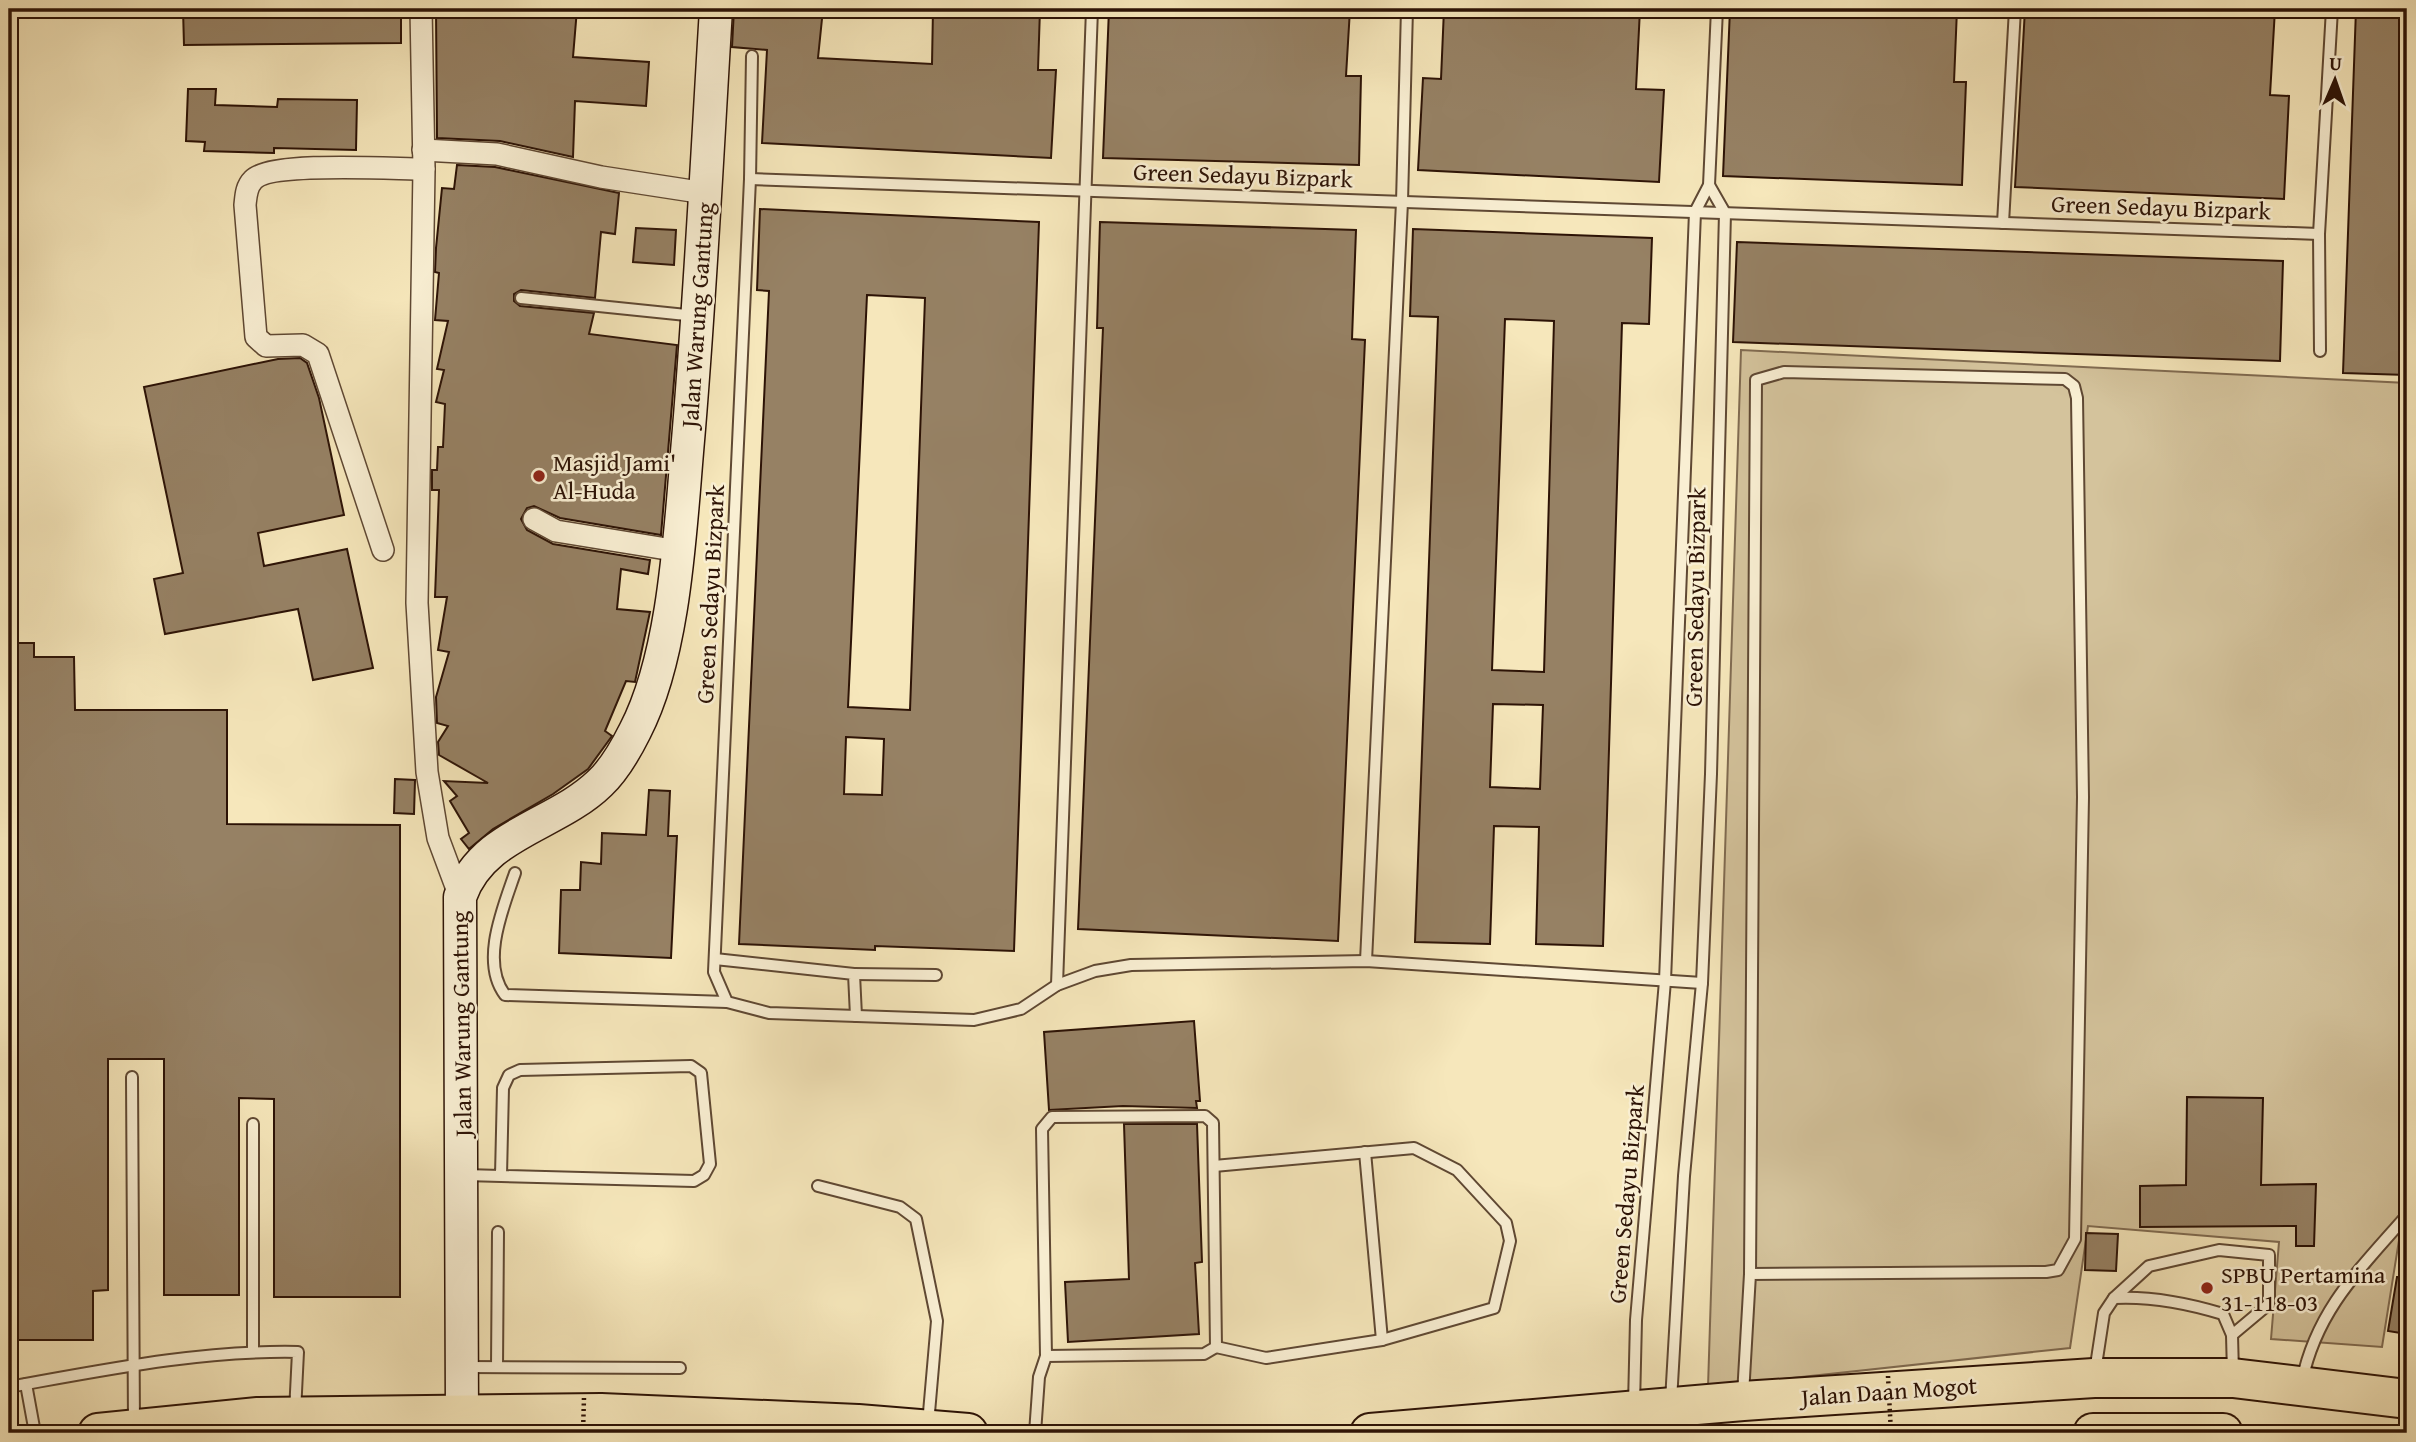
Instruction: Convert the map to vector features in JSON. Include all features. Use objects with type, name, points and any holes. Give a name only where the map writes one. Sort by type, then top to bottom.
[{"type":"highway","name":"Jalan Daan Mogot","points":[[1370,1433],[1743,1401],[2094,1378],[2233,1378],[2301,1384],[2407,1399]]},
{"type":"highway","points":[[116,1431],[258,1417],[625,1414],[968,1433]]},
{"type":"highway","points":[[2093,1433],[2223,1433]]},
{"type":"street","points":[[421,9],[423,160],[417,603],[427,772],[438,838],[460,897]]},
{"type":"street","name":"Jalan Warung Gantung","points":[[462,1415],[460,897],[466,879],[496,848],[601,783],[636,730],[655,678],[679,551],[699,317],[716,9]]},
{"type":"street","points":[[383,550],[318,354],[303,345],[266,346],[256,337],[245,205],[252,180],[275,169],[497,154],[601,177],[705,193]]},
{"type":"street","points":[[534,519],[556,531],[679,551]]},
{"type":"lane","points":[[1057,985],[1083,190],[1092,9]]},
{"type":"lane","points":[[1366,961],[1402,202],[1407,9]]},
{"type":"lane","name":"Green Sedayu Bizpark","points":[[1652,1409],[1636,1320],[1665,981],[1695,212],[1709,185],[1717,9]]},
{"type":"lane","points":[[2003,223],[2015,9]]},
{"type":"lane","points":[[2320,351],[2319,234],[2332,9]]},
{"type":"lane","points":[[750,179],[752,56]]},
{"type":"lane","name":"Green Sedayu Bizpark","points":[[727,1002],[714,972],[750,179],[2319,234]]},
{"type":"lane","points":[[1709,185],[1725,213]]},
{"type":"lane","name":"Green Sedayu Bizpark","points":[[1652,1409],[1684,1176],[1702,983],[1711,775],[1725,213]]},
{"type":"lane","points":[[521,298],[699,317]]},
{"type":"lane","points":[[1743,1401],[1750,1274],[1756,380],[1784,372],[2066,379],[2074,386],[2077,398],[2083,797],[2075,1239],[2058,1270],[2046,1272],[1750,1274]]},
{"type":"lane","points":[[515,873],[500,914],[494,959],[497,984],[505,995],[727,1002],[769,1013],[974,1020],[1021,1009],[1057,985],[1095,971],[1131,965],[1366,961],[1702,983]]},
{"type":"lane","points":[[715,959],[853,974],[936,975]]},
{"type":"lane","points":[[853,974],[856,1016]]},
{"type":"lane","points":[[463,1175],[694,1181],[704,1175],[710,1164],[701,1073],[691,1066],[520,1070],[509,1075],[503,1087],[500,1175]]},
{"type":"lane","points":[[116,1431],[131,1366],[132,1077]]},
{"type":"lane","points":[[1035,1433],[1039,1377],[1046,1356],[1042,1129],[1052,1117],[1205,1116],[1213,1123],[1216,1348]]},
{"type":"lane","points":[[253,1124],[253,1351]]},
{"type":"lane","points":[[1046,1356],[1204,1354],[1216,1348],[1266,1358],[1382,1340],[1494,1308],[1510,1241],[1506,1223],[1457,1170],[1414,1148],[1214,1166]]},
{"type":"lane","points":[[1365,1152],[1382,1340]]},
{"type":"lane","points":[[818,1186],[900,1207],[916,1219],[937,1321],[928,1429]]},
{"type":"lane","points":[[2301,1384],[2308,1348],[2341,1290],[2407,1215]]},
{"type":"lane","points":[[497,1367],[498,1232]]},
{"type":"lane","points":[[2094,1378],[2104,1313],[2114,1298],[2149,1266],[2219,1250],[2269,1255],[2269,1304],[2232,1335]]},
{"type":"lane","points":[[2114,1298],[2140,1296],[2190,1304],[2223,1314],[2232,1335],[2233,1378]]},
{"type":"lane","points":[[9,1387],[131,1366],[253,1351],[298,1352],[295,1416]]},
{"type":"lane","points":[[463,1367],[680,1368]]},
{"type":"lane","points":[[26,1384],[35,1433]]},
{"type":"path","points":[[1888,1376],[1891,1433]]},
{"type":"path","points":[[583,1433],[584,1397]]},
{"type":"shaded area","points":[[1741,350],[2407,383],[2407,1215],[2403,1215],[2382,1347],[2271,1339],[2279,1242],[2088,1226],[2070,1348],[1708,1387]]},
{"type":"building","points":[[183,9],[401,9],[401,43],[184,45]]},
{"type":"building","points":[[436,9],[491,9],[491,16],[551,18],[552,9],[577,9],[573,57],[649,62],[646,106],[575,101],[573,157],[500,141],[437,138]]},
{"type":"building","points":[[734,9],[823,9],[818,58],[932,64],[933,9],[1040,9],[1038,70],[1056,70],[1051,158],[762,143],[767,50],[732,47]]},
{"type":"building","points":[[1109,9],[1350,9],[1346,76],[1361,76],[1359,165],[1103,158]]},
{"type":"building","points":[[1444,9],[1640,9],[1636,89],[1664,90],[1659,182],[1418,170],[1423,78],[1441,79]]},
{"type":"building","points":[[1730,9],[1957,9],[1954,82],[1966,82],[1962,185],[1723,176]]},
{"type":"building","points":[[2025,9],[2275,9],[2270,95],[2289,96],[2284,199],[2015,187]]},
{"type":"building","points":[[2356,9],[2407,9],[2407,375],[2343,373]]},
{"type":"building","points":[[188,89],[216,89],[215,105],[277,107],[278,99],[357,100],[356,150],[274,148],[274,153],[204,151],[205,142],[186,141]]},
{"type":"building","points":[[457,165],[495,167],[619,193],[615,234],[601,232],[595,298],[521,290],[514,294],[514,301],[520,306],[594,313],[589,334],[677,345],[661,535],[560,518],[534,506],[527,508],[521,519],[527,530],[553,544],[650,560],[648,574],[621,569],[617,609],[650,612],[635,682],[626,681],[605,731],[612,736],[588,769],[553,794],[493,829],[469,849],[461,839],[469,833],[450,801],[457,796],[444,781],[488,783],[439,755],[438,742],[448,726],[437,723],[436,697],[449,652],[438,650],[447,597],[435,597],[439,490],[432,490],[432,470],[437,470],[438,447],[443,447],[445,404],[436,402],[444,370],[437,369],[448,321],[435,320],[439,273],[435,272],[436,248],[442,188],[454,189]]},
{"type":"building","points":[[760,209],[1039,222],[1014,951],[875,946],[875,950],[739,944],[769,291],[757,290]],"holes":[[[867,295],[925,298],[910,710],[848,707]],[[846,737],[884,739],[882,795],[844,794]]]},
{"type":"building","points":[[1100,222],[1356,230],[1352,339],[1365,340],[1338,941],[1078,929],[1103,328],[1097,328]]},
{"type":"building","points":[[636,228],[676,230],[674,265],[633,262]]},
{"type":"building","points":[[1413,229],[1652,238],[1649,324],[1622,323],[1603,946],[1536,944],[1539,827],[1494,826],[1490,944],[1415,942],[1438,317],[1410,316]],"holes":[[[1505,319],[1554,321],[1544,672],[1492,670]],[[1493,704],[1543,705],[1540,789],[1490,787]]]},
{"type":"building","points":[[1737,242],[2283,261],[2280,361],[1733,342]]},
{"type":"building","points":[[300,358],[307,363],[319,398],[344,515],[258,533],[264,566],[347,549],[373,668],[313,680],[298,609],[165,634],[154,579],[183,573],[144,387],[278,359]]},
{"type":"building","points":[[9,643],[34,643],[34,657],[74,657],[75,710],[227,710],[227,824],[400,825],[400,1297],[274,1297],[274,1099],[239,1098],[239,1295],[164,1295],[164,1059],[108,1059],[108,1290],[93,1291],[93,1340],[9,1340]]},
{"type":"building","points":[[395,779],[415,780],[414,814],[394,813]]},
{"type":"building","points":[[649,790],[670,791],[668,836],[677,836],[671,958],[559,953],[561,890],[580,890],[581,862],[601,864],[602,833],[646,835]]},
{"type":"building","points":[[1194,1021],[1200,1101],[1196,1101],[1197,1108],[1123,1106],[1049,1110],[1044,1032]]},
{"type":"building","points":[[2187,1097],[2263,1098],[2261,1185],[2316,1184],[2314,1246],[2296,1246],[2296,1226],[2140,1227],[2140,1186],[2186,1185]]},
{"type":"building","points":[[1124,1124],[1197,1124],[1202,1262],[1195,1263],[1199,1334],[1068,1342],[1065,1282],[1129,1279]]},
{"type":"building","points":[[2086,1233],[2118,1234],[2116,1271],[2085,1270]]},
{"type":"building","points":[[2397,1277],[2407,1277],[2407,1334],[2388,1331]]},
{"type":"place","name":"Masjid Jami' Al-Huda","points":[[539,476]]},
{"type":"place","name":"SPBU Pertamina 31-118-03","points":[[2207,1288]]}]
